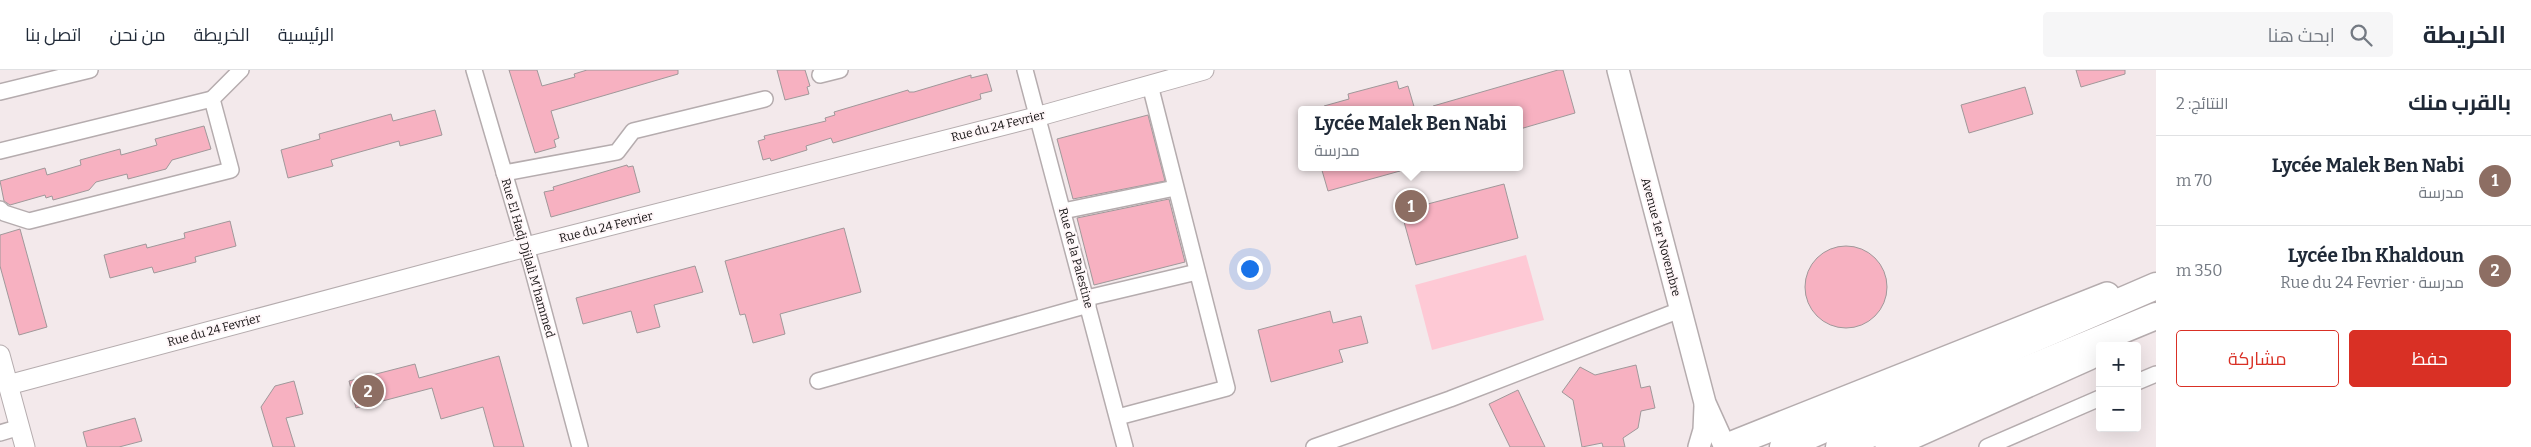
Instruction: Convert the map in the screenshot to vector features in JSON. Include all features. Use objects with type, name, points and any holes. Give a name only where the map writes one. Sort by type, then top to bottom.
[{"type":"highway","points":[[1782,447],[2156,286]]},
{"type":"highway","points":[[1839,447],[2156,316]]},
{"type":"main road","name":"Avenue 1er Novembre","points":[[1618,70],[1705,403],[1722,446]]},
{"type":"main road","points":[[1722,446],[2156,276]]},
{"type":"main road","points":[[2122,342],[2156,326]]},
{"type":"main road","points":[[1888,447],[2096,354]]},
{"type":"main road","name":"Avenue 1er Novembre","points":[[1699,447],[1704,430],[1705,403]]},
{"type":"street","points":[[0,92],[90,70]]},
{"type":"street","points":[[0,151],[212,99],[241,70]]},
{"type":"street","name":"Rue El Hadj Djilali M'hammed","points":[[474,70],[526,247],[580,447]]},
{"type":"street","points":[[820,75],[840,70]]},
{"type":"street","name":"Rue de la Palestine","points":[[1025,70],[1036,117],[1126,447]]},
{"type":"street","name":"Rue du 24 Fevrier","points":[[8,385],[526,247],[1036,117],[1204,70]]},
{"type":"street","points":[[1118,417],[1227,388],[1150,85]]},
{"type":"street","points":[[0,209],[4,213],[29,220],[231,170],[212,99]]},
{"type":"street","points":[[504,173],[617,152],[633,131],[765,99]]},
{"type":"street","points":[[1063,212],[1175,188]]},
{"type":"street","points":[[818,381],[1087,302],[1197,272]]},
{"type":"street","points":[[1314,447],[1450,399],[1680,310]]},
{"type":"street","points":[[0,355],[25,447]]},
{"type":"street","points":[[2141,380],[2156,374]]},
{"type":"street","points":[[1987,447],[2096,400]]},
{"type":"street","points":[[0,433],[20,427]]},
{"type":"shaded area","points":[[1526,255],[1544,320],[1432,350],[1415,285]]},
{"type":"building","points":[[509,70],[537,70],[542,86],[575,77],[574,74],[587,70],[678,70],[678,74],[551,111],[559,138],[554,140],[556,147],[535,153]]},
{"type":"building","points":[[777,70],[805,70],[810,86],[807,87],[809,94],[785,100]]},
{"type":"building","points":[[1563,70],[1575,113],[1523,128],[1523,106],[1433,106]]},
{"type":"building","points":[[2076,70],[2125,70],[2125,74],[2081,87]]},
{"type":"building","points":[[987,74],[992,91],[980,94],[981,99],[833,143],[831,138],[806,146],[807,150],[771,161],[770,158],[763,160],[758,141],[765,139],[764,136],[826,121],[825,118],[835,115],[834,112],[908,90],[909,92],[914,92],[971,75],[971,78]]},
{"type":"building","points":[[1397,81],[1399,89],[1408,86],[1414,106],[1324,106],[1349,99],[1348,94]]},
{"type":"building","points":[[2025,87],[2033,114],[1969,133],[1961,105]]},
{"type":"building","points":[[435,110],[442,135],[400,146],[399,141],[331,160],[333,166],[288,178],[281,150],[320,139],[319,134],[391,114],[393,121]]},
{"type":"building","points":[[1148,115],[1165,181],[1073,199],[1057,139]]},
{"type":"building","points":[[204,126],[211,149],[172,160],[166,169],[128,179],[127,174],[96,182],[89,190],[53,200],[52,196],[46,198],[45,195],[10,205],[4,201],[0,181],[45,168],[47,175],[81,165],[80,160],[120,149],[121,155],[157,145],[155,139]]},
{"type":"building","points":[[627,165],[628,167],[633,166],[640,192],[551,217],[544,192],[554,190],[553,187]]},
{"type":"building","points":[[1322,171],[1400,171],[1328,191]]},
{"type":"building","points":[[1504,184],[1518,238],[1416,265],[1401,211]]},
{"type":"building","points":[[1169,199],[1185,262],[1094,285],[1077,218]]},
{"type":"building","points":[[230,221],[236,246],[195,257],[196,262],[154,273],[152,267],[110,278],[104,255],[146,244],[147,248],[185,238],[184,233]]},
{"type":"building","points":[[844,228],[861,292],[780,314],[785,334],[753,343],[745,314],[740,315],[725,261]]},
{"type":"building","points":[[20,229],[47,327],[19,335],[0,266],[0,235]]},
{"type":"building","points":[[1846,246],[1862,250],[1875,258],[1883,271],[1887,287],[1883,303],[1875,316],[1862,324],[1846,328],[1830,324],[1817,316],[1809,303],[1805,287],[1809,271],[1817,258],[1830,250]]},
{"type":"building","points":[[695,266],[703,292],[654,305],[660,327],[637,333],[631,311],[583,324],[576,298]]},
{"type":"building","points":[[1330,311],[1333,323],[1361,316],[1368,343],[1339,350],[1343,362],[1271,382],[1258,330]]},
{"type":"building","points":[[499,356],[524,447],[494,447],[483,407],[441,419],[432,388],[356,408],[349,381],[415,364],[419,378]]},
{"type":"building","points":[[1636,365],[1641,388],[1650,386],[1655,408],[1641,411],[1638,428],[1623,438],[1625,447],[1603,447],[1602,443],[1582,447],[1573,400],[1562,392],[1580,367],[1595,375]]},
{"type":"building","points":[[294,381],[303,414],[286,418],[295,447],[273,447],[261,407],[275,386]]},
{"type":"building","points":[[1518,390],[1545,447],[1510,447],[1489,404]]},
{"type":"building","points":[[135,418],[142,441],[119,447],[87,447],[83,432]]},
{"type":"place","name":"Lycée Malek Ben Nabi","points":[[1411,206]]},
{"type":"place","name":"Lycée Ibn Khaldoun","points":[[368,391]]}]
